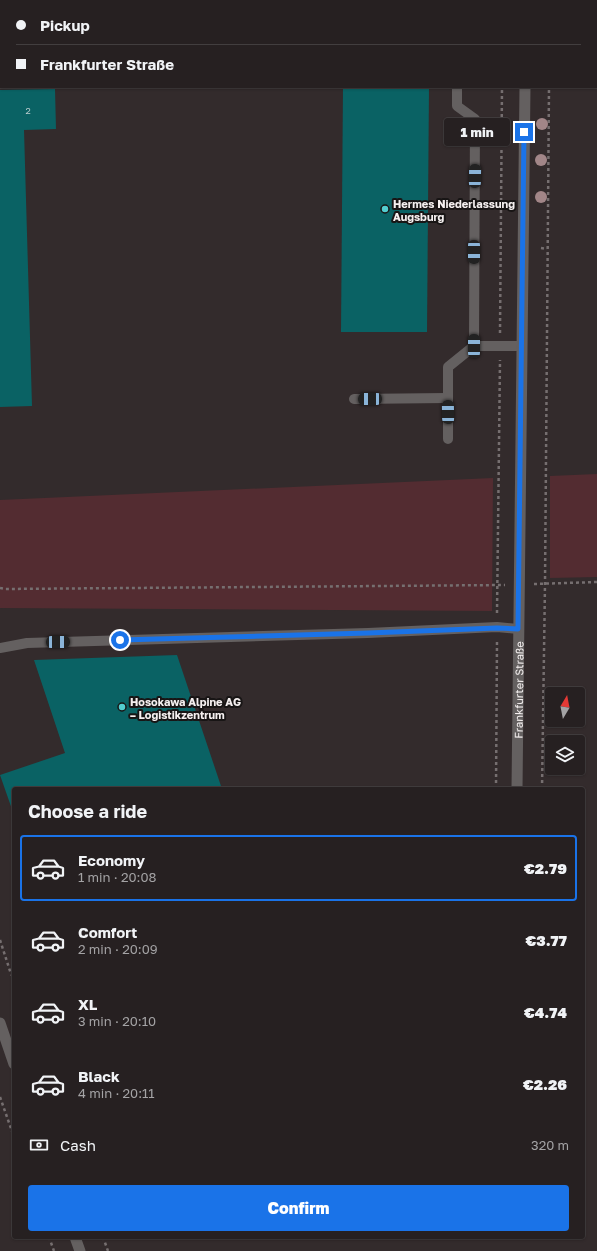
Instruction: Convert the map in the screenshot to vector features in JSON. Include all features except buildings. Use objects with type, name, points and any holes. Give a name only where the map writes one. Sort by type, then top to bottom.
[{"type":"street","name":"Frankfurter Straße","points":[[517,787],[525,88]]},
{"type":"street","points":[[0,1023],[10,1042],[12,1053]]},
{"type":"street","points":[[76,1239],[80,1251]]},
{"type":"lane","points":[[457,88],[457,106],[475,119],[474,346]]},
{"type":"lane","points":[[448,439],[448,367],[474,346],[521,346]]},
{"type":"lane","points":[[354,399],[447,398]]},
{"type":"lane","points":[[0,648],[27,643],[360,634],[497,628],[518,629]]},
{"type":"path","points":[[496,787],[502,88]]},
{"type":"path","points":[[542,787],[549,88]]},
{"type":"path","points":[[541,248],[547,248]]},
{"type":"path","points":[[0,588],[4,590],[497,585],[597,582]]},
{"type":"path","points":[[0,940],[12,975]]},
{"type":"path","points":[[0,1097],[12,1131]]},
{"type":"path","points":[[50,1239],[54,1251]]},
{"type":"path","points":[[104,1239],[108,1251]]},
{"type":"shaded area","points":[[597,474],[597,577],[550,578],[550,476]]},
{"type":"shaded area","points":[[493,478],[492,611],[0,608],[0,500]]},
{"type":"place","name":"Hermes Niederlassung Augsburg","points":[[385,209]]},
{"type":"place","name":"Hosokawa Alpine AG – Logistikzentrum","points":[[122,707]]},
{"type":"route","points":[[120,640],[497,628],[518,629],[520,584],[524,132]]}]
